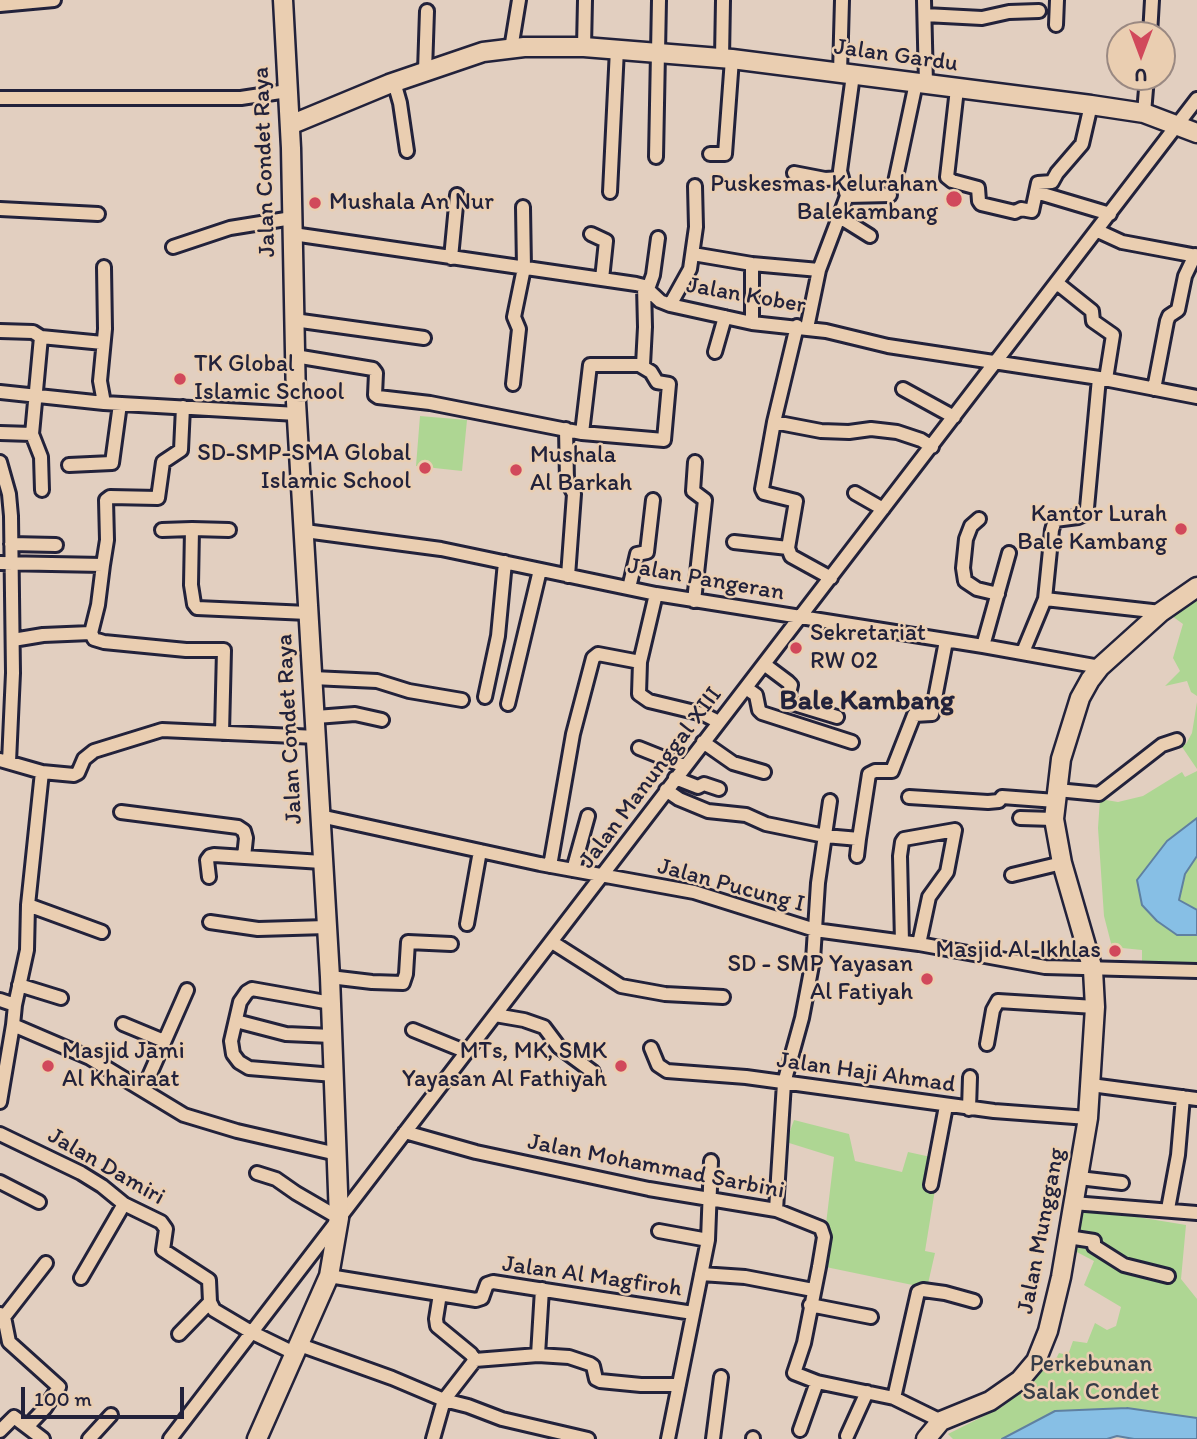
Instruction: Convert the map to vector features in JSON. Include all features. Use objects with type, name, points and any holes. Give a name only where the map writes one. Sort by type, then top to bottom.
[{"type":"street","points":[[0,5],[54,0]]},
{"type":"street","name":"Jalan Condet Raya","points":[[257,1439],[329,1276],[339,1218],[330,977],[297,414],[290,125],[283,0]]},
{"type":"street","points":[[511,49],[519,0]]},
{"type":"street","points":[[584,47],[586,0]]},
{"type":"street","points":[[656,157],[659,0]]},
{"type":"street","points":[[710,154],[725,154],[727,58],[723,0]]},
{"type":"street","points":[[831,578],[793,559],[788,548],[796,501],[764,492],[762,489],[774,422],[820,270],[847,196],[839,171],[846,74],[842,0]]},
{"type":"street","points":[[895,182],[921,83],[924,0]]},
{"type":"street","points":[[1056,25],[1057,0]]},
{"type":"street","points":[[1151,21],[1152,0]]},
{"type":"street","points":[[425,71],[427,11]]},
{"type":"street","points":[[925,15],[982,18],[1009,12],[1040,11]]},
{"type":"street","name":"Jalan Gardu","points":[[290,125],[394,82],[484,52],[584,47],[727,58],[1091,105],[1144,113],[1197,133]]},
{"type":"street","points":[[610,192],[617,49]]},
{"type":"street","points":[[394,82],[407,151]]},
{"type":"street","points":[[957,89],[947,177],[978,188],[981,204],[1015,212],[1021,209],[1032,211],[1039,182],[1052,182],[1057,173],[1084,148],[1091,105]]},
{"type":"street","points":[[0,98],[242,98],[287,91]]},
{"type":"street","points":[[1144,113],[1146,91]]},
{"type":"street","name":"Jalan Manunggal XIII","points":[[170,1439],[1197,99]]},
{"type":"street","points":[[794,173],[825,179],[841,178]]},
{"type":"street","points":[[670,305],[690,269],[697,216],[695,186]]},
{"type":"street","points":[[1036,192],[1110,214]]},
{"type":"street","points":[[451,258],[457,195]]},
{"type":"street","points":[[847,196],[890,195]]},
{"type":"street","points":[[513,384],[519,329],[514,317],[524,268],[523,207]]},
{"type":"street","points":[[0,209],[98,214]]},
{"type":"street","points":[[838,216],[870,236]]},
{"type":"street","name":"Jalan Kober","points":[[173,247],[230,228],[293,226],[451,258],[646,287],[660,301],[670,305],[752,323],[802,327],[857,337],[888,346],[1102,379],[1197,397]]},
{"type":"street","points":[[1098,231],[1122,242],[1196,255],[1185,276],[1178,310],[1171,314],[1167,321],[1154,388]]},
{"type":"street","points":[[590,234],[606,241],[602,279]]},
{"type":"street","points":[[641,366],[644,360],[646,287],[653,275],[658,237]]},
{"type":"street","points":[[692,254],[752,264],[820,270]]},
{"type":"street","points":[[752,264],[752,323]]},
{"type":"street","points":[[104,267],[105,329],[100,381],[104,403]]},
{"type":"street","points":[[1023,652],[1045,599],[1055,520],[1078,517],[1085,514],[1087,508],[1102,379],[1113,335],[1093,321],[1092,311],[1058,283]]},
{"type":"street","points":[[715,352],[725,317]]},
{"type":"street","points":[[294,320],[424,338]]},
{"type":"street","points":[[0,331],[33,332],[41,337],[103,342]]},
{"type":"street","points":[[41,337],[32,434],[40,457],[42,490]]},
{"type":"street","points":[[295,356],[373,369],[376,373],[376,396],[442,405],[582,433],[664,440],[669,384],[657,382],[651,372],[641,366],[590,365],[582,433]]},
{"type":"street","points":[[903,389],[954,417]]},
{"type":"street","points":[[0,392],[104,403],[297,414]]},
{"type":"street","points":[[69,465],[112,463],[120,404]]},
{"type":"street","points":[[183,407],[181,450],[163,462],[158,498],[110,497],[106,500],[107,540],[98,606],[91,633],[94,639],[104,642],[186,650],[224,650],[222,733]]},
{"type":"street","points":[[774,422],[821,431],[849,432],[871,429],[897,432],[932,447]]},
{"type":"street","points":[[566,429],[566,481],[574,494],[568,576]]},
{"type":"street","points":[[0,433],[32,434]]},
{"type":"street","points":[[0,462],[2,479],[9,494],[11,544],[5,563],[13,640],[7,673],[5,761],[42,772],[74,775],[78,773],[84,759],[94,751],[162,730],[317,737]]},
{"type":"street","points":[[694,601],[705,500],[692,491],[695,462]]},
{"type":"street","points":[[855,493],[883,509]]},
{"type":"street","points":[[629,588],[637,554],[647,551],[653,500]]},
{"type":"street","points":[[979,519],[971,526],[966,538],[963,568],[965,581],[978,589],[998,594]]},
{"type":"street","points":[[192,529],[191,585],[197,608],[308,613]]},
{"type":"street","points":[[162,530],[229,530]]},
{"type":"street","name":"Jalan Pangeran","points":[[304,531],[379,539],[694,601],[1023,652],[1100,667]]},
{"type":"street","points":[[734,542],[788,548]]},
{"type":"street","points":[[11,544],[56,545]]},
{"type":"street","points":[[984,646],[1009,553]]},
{"type":"street","points":[[485,697],[498,636],[505,562]]},
{"type":"street","points":[[5,563],[103,565]]},
{"type":"street","points":[[508,704],[540,570]]},
{"type":"street","name":"Jalan Munggang","points":[[926,1439],[941,1421],[990,1401],[1020,1380],[1036,1361],[1048,1331],[1068,1237],[1088,1118],[1095,1007],[1093,970],[1062,863],[1056,804],[1061,759],[1080,698],[1100,667],[1161,612],[1197,587]]},
{"type":"street","points":[[656,594],[640,662],[639,694],[642,698],[703,714],[719,722]]},
{"type":"street","points":[[1045,599],[1161,612]]},
{"type":"street","points":[[13,640],[43,635],[91,633]]},
{"type":"street","points":[[857,856],[869,774],[875,771],[892,771],[914,715],[932,714],[946,641]]},
{"type":"street","points":[[550,866],[573,734],[593,658],[598,654],[640,662]]},
{"type":"street","points":[[764,664],[791,685],[788,698],[791,703],[837,717]]},
{"type":"street","points":[[313,678],[377,681],[409,691],[462,700]]},
{"type":"street","points":[[746,688],[757,695],[762,713],[852,741]]},
{"type":"street","points":[[316,717],[355,715],[382,720]]},
{"type":"street","points":[[1020,818],[1056,804],[1099,793],[1162,745],[1177,740]]},
{"type":"street","points":[[703,742],[733,763],[764,772]]},
{"type":"street","points":[[639,748],[684,766]]},
{"type":"street","points":[[0,1102],[15,1005],[27,950],[28,905],[42,772]]},
{"type":"street","points":[[675,778],[698,787],[705,784],[719,789]]},
{"type":"street","points":[[666,790],[700,808],[746,815],[766,824],[825,836],[859,839]]},
{"type":"street","points":[[909,797],[988,802],[999,801],[1002,797],[1056,804]]},
{"type":"street","points":[[776,1210],[784,1083],[810,982],[817,883],[830,801]]},
{"type":"street","points":[[121,812],[238,827],[244,831],[246,838],[244,857]]},
{"type":"street","name":"Jalan Pucung I","points":[[320,816],[550,866],[713,897],[815,930],[919,944],[1045,967],[1197,971]]},
{"type":"street","points":[[573,870],[588,816]]},
{"type":"street","points":[[902,942],[902,842],[904,839],[955,830],[947,872],[929,897],[919,944]]},
{"type":"street","points":[[467,924],[480,851]]},
{"type":"street","points":[[209,877],[209,856],[322,862]]},
{"type":"street","points":[[1012,874],[1062,863]]},
{"type":"street","points":[[28,905],[102,932]]},
{"type":"street","points":[[209,922],[258,929],[327,927]]},
{"type":"street","points":[[330,977],[403,983],[408,942],[451,944]]},
{"type":"street","points":[[552,942],[621,986],[665,994],[723,997]]},
{"type":"street","points":[[19,985],[61,998]]},
{"type":"street","points":[[331,1003],[253,989],[247,992],[240,1002],[231,1041],[233,1054],[249,1068],[334,1075]]},
{"type":"street","points":[[143,1090],[187,990]]},
{"type":"street","points":[[0,1000],[15,1005]]},
{"type":"street","points":[[987,1044],[993,1010],[998,1001],[1095,1007]]},
{"type":"street","points":[[495,1016],[539,1024],[548,1031],[559,1047],[593,1072]]},
{"type":"street","points":[[236,1021],[286,1034],[332,1036]]},
{"type":"street","points":[[13,1024],[90,1058],[184,1115],[237,1131],[337,1154]]},
{"type":"street","points":[[123,1024],[164,1041]]},
{"type":"street","points":[[413,1030],[467,1052]]},
{"type":"street","name":"Jalan Haji Ahmad","points":[[651,1048],[658,1065],[667,1071],[746,1077],[969,1109],[1088,1118]]},
{"type":"street","points":[[969,1109],[970,1077]]},
{"type":"street","points":[[1091,1085],[1197,1098]]},
{"type":"street","points":[[1168,1209],[1178,1155],[1183,1097]]},
{"type":"street","points":[[931,1185],[946,1105]]},
{"type":"street","name":"Jalan Mohammad Sarbini","points":[[405,1132],[476,1152],[711,1201],[776,1210],[818,1226],[824,1232],[804,1343],[794,1373],[817,1382]]},
{"type":"street","name":"Jalan Damiri","points":[[0,1134],[81,1173],[124,1204],[165,1226],[163,1250],[209,1280],[210,1302],[214,1310],[251,1332],[392,1378],[444,1400],[522,1426],[571,1433],[588,1439]]},
{"type":"street","name":"Jalan Al Magfiroh","points":[[668,1439],[708,1240],[711,1161]]},
{"type":"street","points":[[257,1173],[276,1179],[339,1218]]},
{"type":"street","points":[[1079,1178],[1122,1183]]},
{"type":"street","points":[[0,1182],[39,1202]]},
{"type":"street","points":[[1073,1203],[1197,1213]]},
{"type":"street","points":[[81,1278],[124,1204]]},
{"type":"street","points":[[659,1231],[708,1240]]},
{"type":"street","points":[[1068,1237],[1094,1241],[1094,1246],[1124,1265],[1168,1276]]},
{"type":"street","points":[[28,1426],[45,1408],[59,1387],[9,1342],[2,1316],[46,1262]]},
{"type":"street","points":[[701,1274],[745,1277],[813,1290]]},
{"type":"street","name":"Jalan Al Magfiroh","points":[[329,1276],[478,1300],[482,1298],[486,1285],[491,1282],[693,1313]]},
{"type":"street","points":[[538,1355],[542,1289]]},
{"type":"street","points":[[894,1398],[919,1291],[945,1293],[974,1301]]},
{"type":"street","points":[[440,1294],[437,1326],[475,1360]]},
{"type":"street","points":[[179,1334],[210,1302]]},
{"type":"street","points":[[810,1305],[871,1317]]},
{"type":"street","points":[[433,1439],[444,1400],[475,1360],[538,1355],[569,1357],[593,1366],[596,1379],[600,1381],[679,1385]]},
{"type":"street","points":[[713,1439],[721,1377]]},
{"type":"street","points":[[800,1430],[817,1382],[894,1398],[941,1421]]},
{"type":"street","points":[[848,1436],[867,1392]]},
{"type":"street","points":[[89,1439],[111,1415]]},
{"type":"street","points":[[0,1431],[14,1417],[43,1439]]},
{"type":"green space","points":[[420,416],[467,420],[462,471],[416,466]]},
{"type":"green space","points":[[1197,587],[1197,696],[1191,692],[1187,681],[1165,686],[1180,671],[1173,658],[1183,624],[1165,611]]},
{"type":"green space","points":[[1197,702],[1197,769],[1178,741],[1186,744],[1192,733]]},
{"type":"green space","points":[[1197,771],[1197,818],[1167,841],[1137,880],[1142,905],[1157,921],[1177,935],[1197,935],[1197,973],[1142,967],[1142,950],[1112,947],[1104,916],[1098,828],[1100,799],[1118,802],[1143,796],[1182,772],[1185,777]]},
{"type":"green space","points":[[1197,856],[1197,910],[1179,901],[1185,874]]},
{"type":"green space","points":[[794,1120],[849,1134],[855,1161],[902,1172],[908,1152],[940,1159],[925,1251],[935,1253],[927,1288],[821,1266],[834,1157],[786,1142]]},
{"type":"green space","name":"Perkebunan Salak Condet","points":[[1074,1203],[1083,1208],[1186,1225],[1181,1279],[1197,1299],[1197,1418],[1127,1408],[1055,1411],[1002,1439],[953,1439],[948,1434],[1002,1407],[1030,1384],[1036,1362],[1050,1370],[1059,1353],[1068,1355],[1073,1341],[1087,1343],[1095,1323],[1107,1330],[1116,1326],[1121,1307],[1084,1285],[1094,1261],[1073,1250]]},
{"type":"water","points":[[1197,818],[1197,856],[1185,874],[1179,900],[1197,910],[1197,935],[1177,935],[1157,921],[1142,905],[1137,880],[1167,841]]},
{"type":"water","points":[[1127,1408],[1197,1418],[1197,1439],[1134,1439],[1117,1436],[1107,1439],[1002,1439],[1055,1411]]},
{"type":"place","name":"Puskesmas Kelurahan Balekambang","points":[[954,199]]},
{"type":"place","name":"Mushala An Nur","points":[[315,203]]},
{"type":"place","name":"TK Global Islamic School","points":[[180,379]]},
{"type":"place","name":"SD-SMP-SMA Global Islamic School","points":[[425,468]]},
{"type":"place","name":"Mushala Al Barkah","points":[[516,470]]},
{"type":"place","name":"Kantor Lurah Bale Kambang","points":[[1181,529]]},
{"type":"place","name":"Sekretariat RW 02","points":[[796,648]]},
{"type":"place","name":"Masjid Al-Ikhlas","points":[[1115,951]]},
{"type":"place","name":"SD - SMP Yayasan Al Fatiyah","points":[[927,979]]},
{"type":"place","name":"Masjid Jami Al Khairaat","points":[[48,1066]]},
{"type":"place","name":"MTs, MK, SMK Yayasan Al Fathiyah","points":[[621,1066]]},
{"type":"district","name":"Bale Kambang","points":[[867,702]]}]
